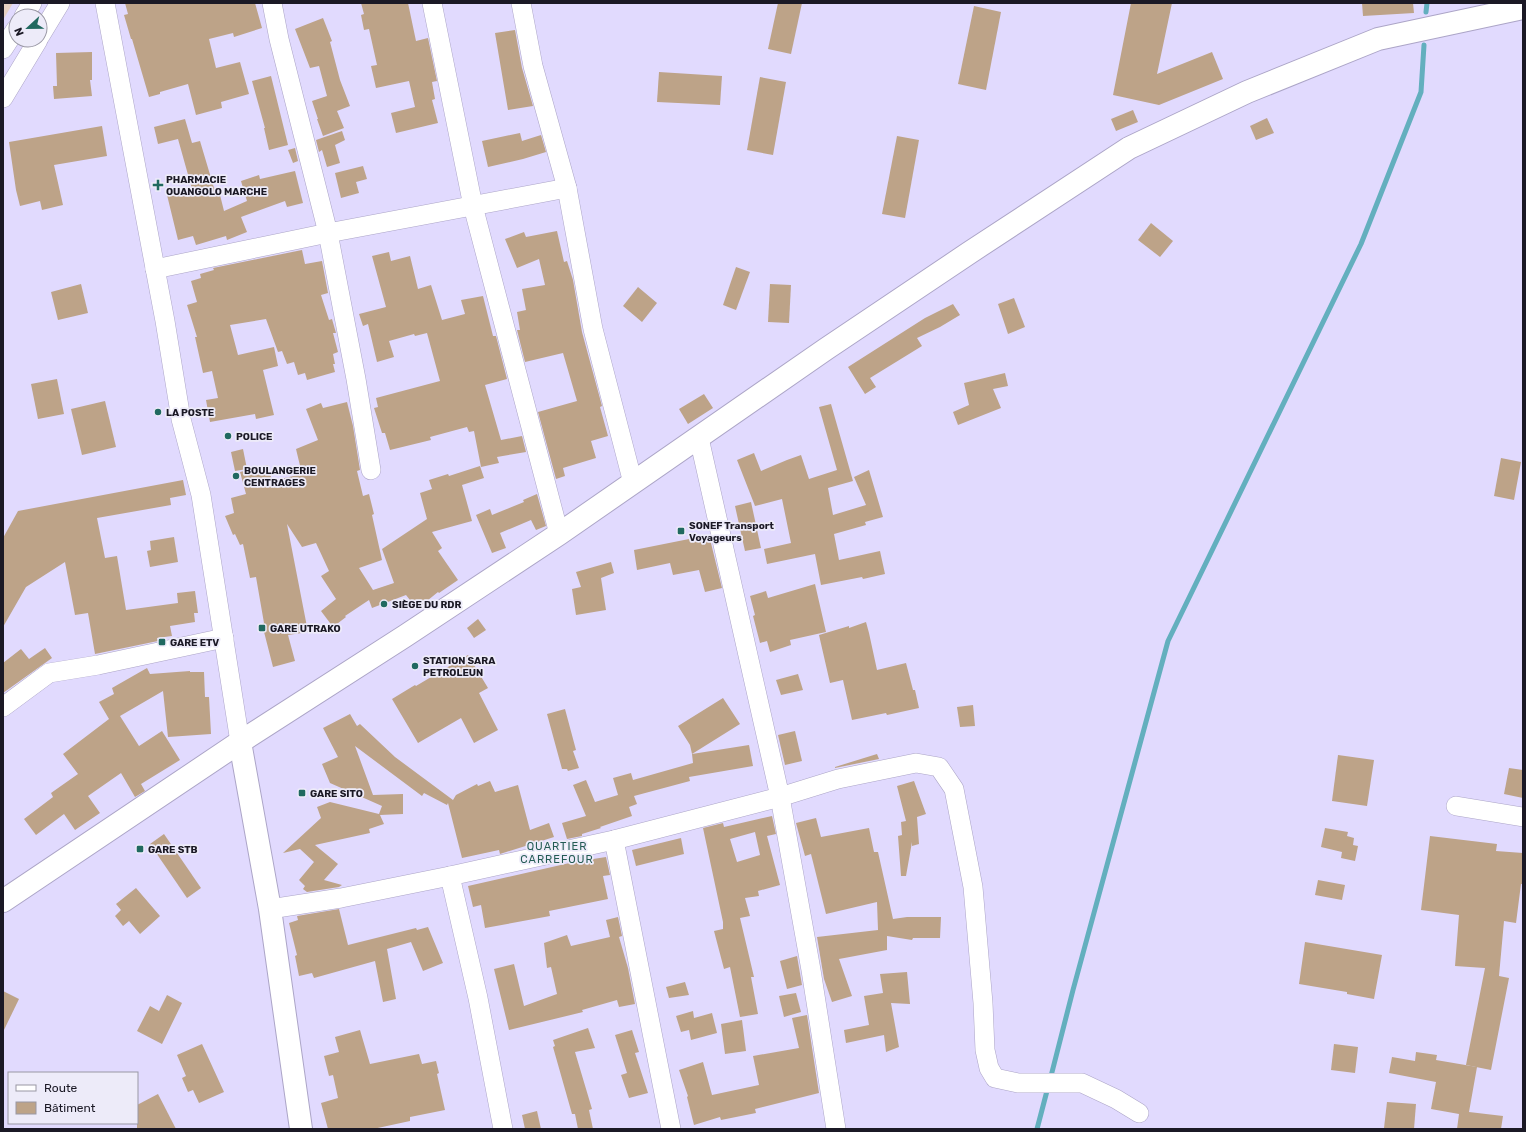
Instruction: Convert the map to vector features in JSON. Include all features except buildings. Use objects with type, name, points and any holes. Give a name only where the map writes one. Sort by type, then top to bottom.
[{"type":"highway","points":[[3,901],[240,742],[405,636],[559,534],[839,340],[1130,148],[1247,92],[1378,39],[1523,8]]},
{"type":"highway","points":[[240,742],[270,909],[301,1129]]},
{"type":"street","points":[[48,23],[60,3]]},
{"type":"street","points":[[105,3],[155,269],[181,419],[201,495],[240,742]]},
{"type":"street","points":[[272,3],[279,39],[328,233],[356,379],[370,470]]},
{"type":"street","points":[[432,3],[473,206],[559,534]]},
{"type":"street","points":[[521,3],[533,66],[568,188],[593,329],[634,483]]},
{"type":"street","points":[[3,98],[33,48]]},
{"type":"street","points":[[155,269],[328,233],[568,188]]},
{"type":"street","points":[[699,438],[780,797],[811,970],[836,1129]]},
{"type":"street","points":[[3,706],[49,672],[98,665],[224,638]]},
{"type":"street","points":[[270,909],[341,898],[614,840],[780,797],[838,779],[916,763],[940,767],[954,789],[973,887],[983,1003],[985,1050],[989,1068],[995,1078],[1018,1083],[1082,1083],[1116,1099],[1139,1113]]},
{"type":"street","points":[[1456,806],[1523,817]]},
{"type":"street","points":[[614,840],[671,1129]]},
{"type":"street","points":[[450,876],[478,998],[504,1129]]},
{"type":"shaded area","points":[[3,3],[13,3],[10,8],[8,8],[8,12],[3,20]]},
{"type":"waterway","points":[[1426,12],[1427,3]]},
{"type":"waterway","points":[[1050,1080],[1168,641],[1361,244],[1421,92],[1424,45]]},
{"type":"waterway","points":[[1037,1129],[1048,1087]]},
{"type":"place","name":"PHARMACIE OUANGOLO MARCHE","points":[[158,185]]},
{"type":"place","name":"LA POSTE","points":[[158,412]]},
{"type":"place","name":"POLICE","points":[[228,436]]},
{"type":"place","name":"BOULANGERIE CENTRAGES","points":[[236,476]]},
{"type":"place","name":"SONEF Transport Voyageurs","points":[[681,531]]},
{"type":"place","name":"SIÈGE DU RDR","points":[[384,604]]},
{"type":"place","name":"GARE UTRAKO","points":[[262,628]]},
{"type":"place","name":"GARE ETV","points":[[162,642]]},
{"type":"place","name":"STATION SARA PETROLEUN","points":[[415,666]]},
{"type":"place","name":"GARE SITO","points":[[302,793]]},
{"type":"place","name":"GARE STB","points":[[140,849]]},
{"type":"district","name":"QUARTIER CARREFOUR","points":[[557,852]]}]
